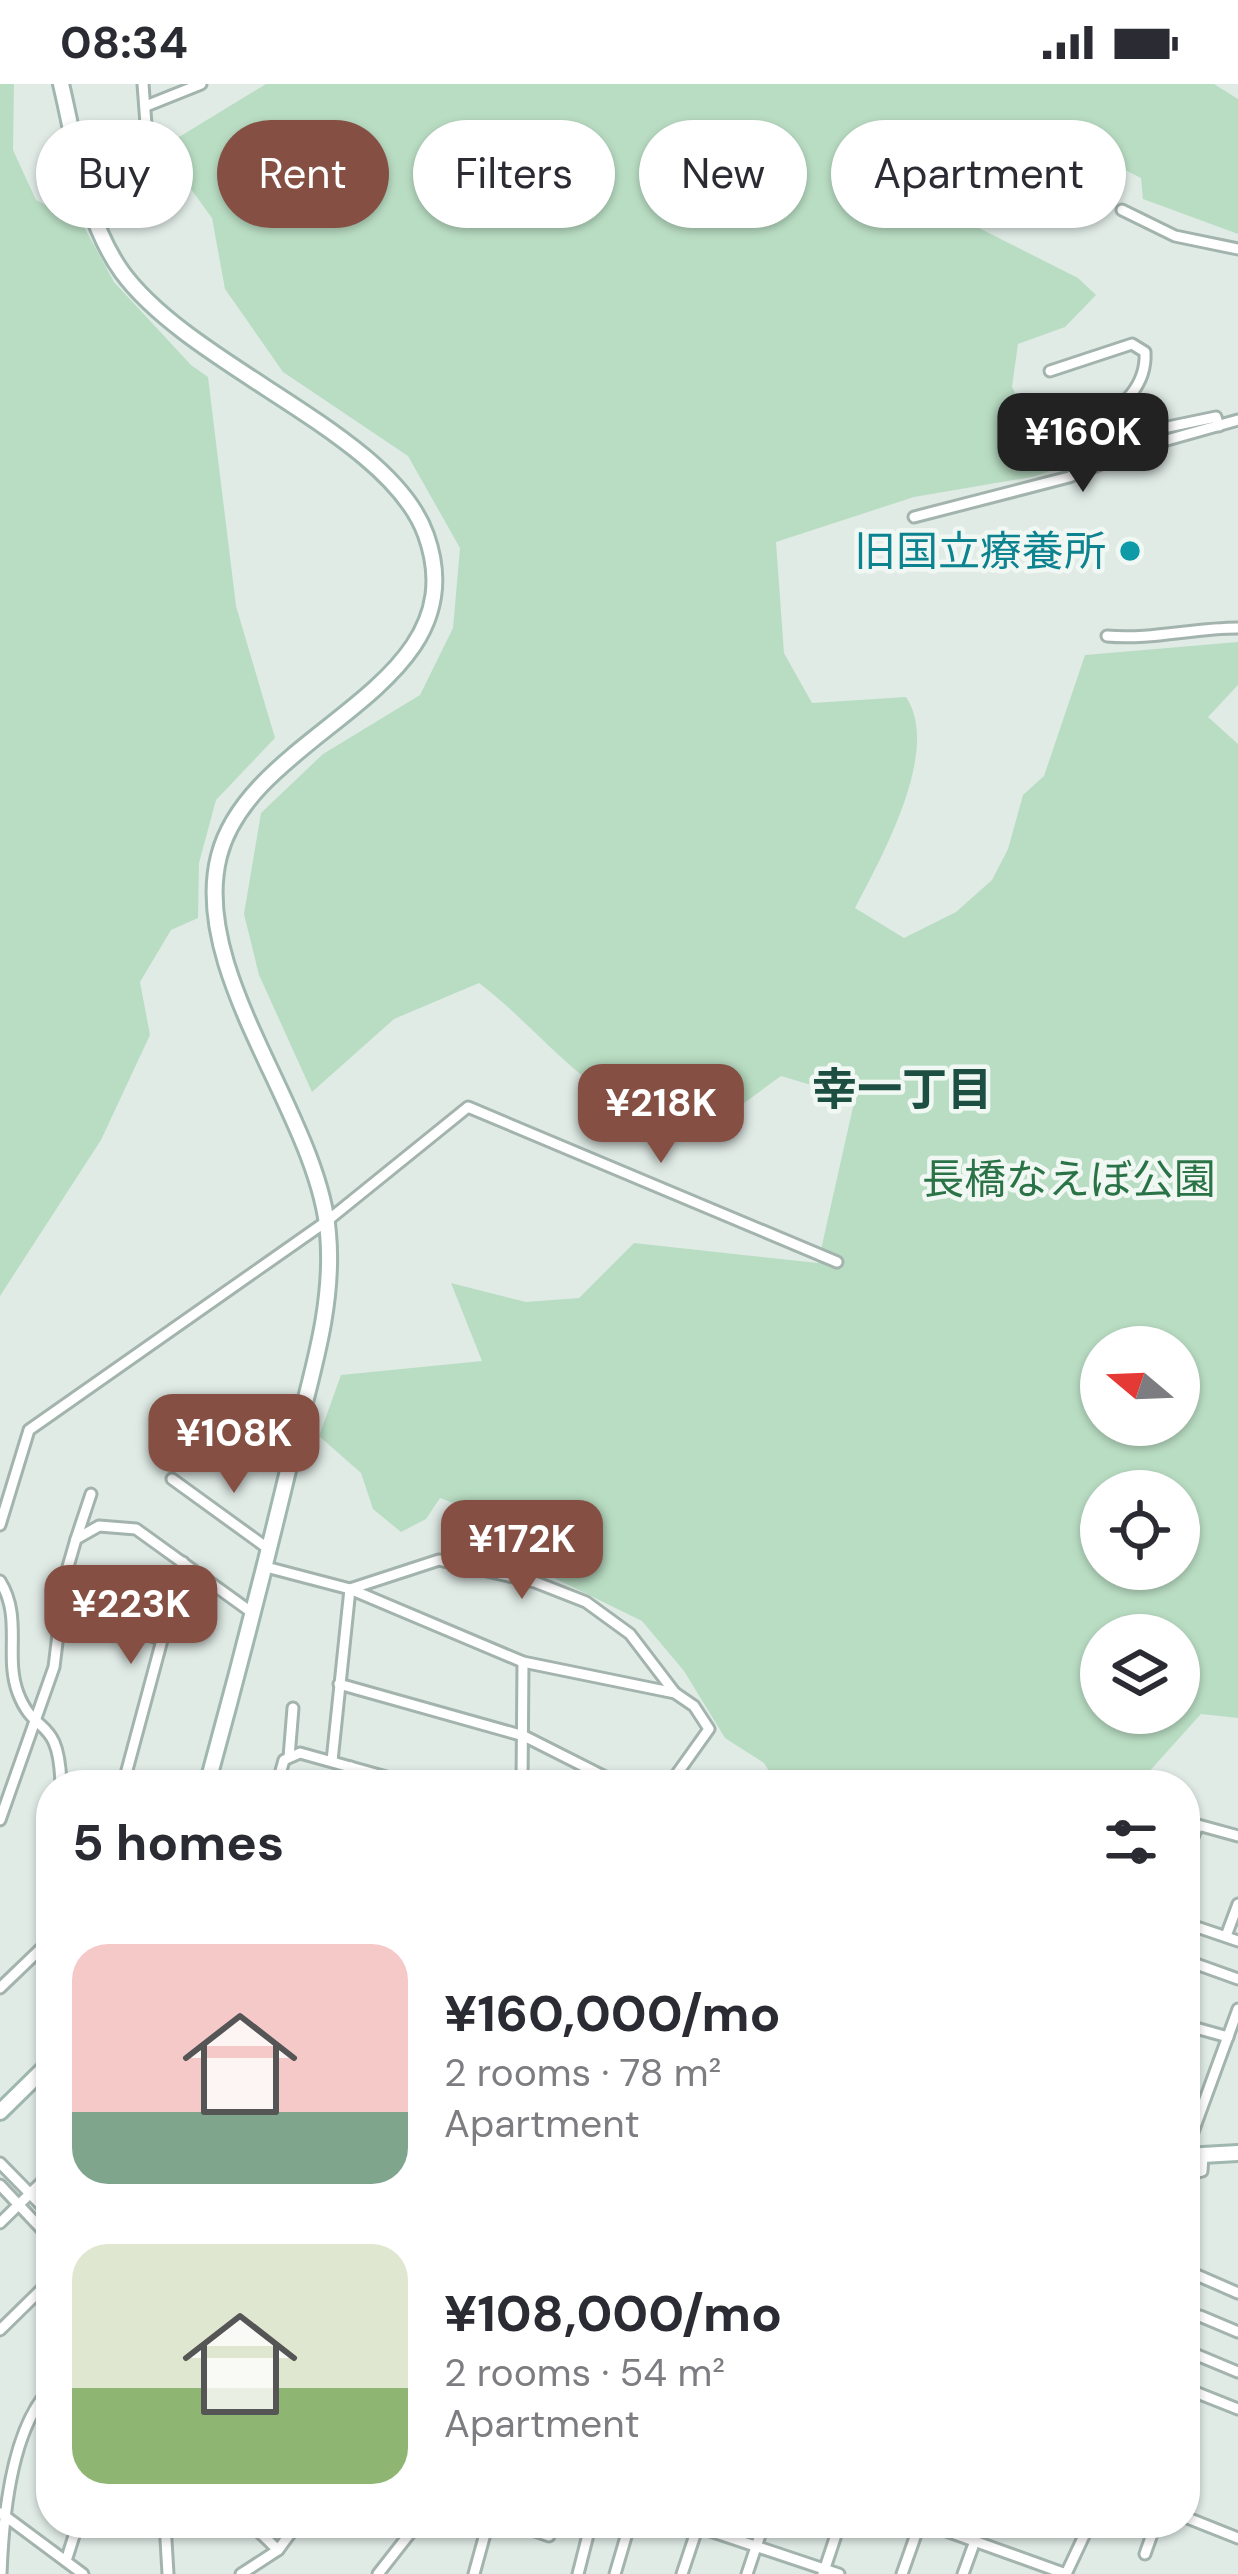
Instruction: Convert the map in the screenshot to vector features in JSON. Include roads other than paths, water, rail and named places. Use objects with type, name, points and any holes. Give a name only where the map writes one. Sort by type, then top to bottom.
[{"type":"street","points":[[62,84],[71,120]]},
{"type":"street","points":[[143,84],[146,120]]},
{"type":"street","points":[[146,106],[201,84]]},
{"type":"street","points":[[1126,213],[1175,236],[1238,249]]},
{"type":"street","points":[[101,228],[105,243],[147,301],[177,330],[382,474],[410,502],[428,539],[434,584],[430,609],[411,651],[373,691],[253,790],[228,830],[215,875],[217,928],[304,1146],[327,1221],[331,1265],[322,1329],[266,1567],[211,1770]]},
{"type":"street","points":[[1051,371],[1132,344],[1145,352],[1140,377],[1126,402],[1094,422],[1093,436],[1111,439],[1216,417],[1219,426]]},
{"type":"street","points":[[914,517],[1069,477],[1142,447],[1238,420]]},
{"type":"street","points":[[1106,636],[1146,639],[1238,628]]},
{"type":"street","points":[[0,1525],[29,1430],[327,1221],[468,1107],[837,1262]]},
{"type":"street","points":[[172,1479],[270,1550]]},
{"type":"street","points":[[0,1820],[54,1666],[76,1539],[91,1494]]},
{"type":"street","points":[[76,1539],[99,1526],[136,1528],[254,1614]]},
{"type":"street","points":[[350,1589],[440,1560],[535,1582],[586,1602],[630,1634],[709,1729],[680,1770]]},
{"type":"street","points":[[130,1770],[183,1562]]},
{"type":"street","points":[[266,1567],[350,1589],[523,1662],[675,1693]]},
{"type":"street","points":[[0,1581],[13,1604],[16,1689],[59,1745],[60,1770]]},
{"type":"street","points":[[332,1761],[350,1589]]},
{"type":"street","points":[[61,1610],[162,1639]]},
{"type":"street","points":[[523,1662],[523,1770]]},
{"type":"street","points":[[339,1684],[524,1736],[591,1770]]},
{"type":"street","points":[[283,1770],[293,1708]]},
{"type":"street","points":[[289,1757],[300,1753],[361,1770]]},
{"type":"street","points":[[1200,1826],[1238,1836]]},
{"type":"street","points":[[1226,1936],[1238,1904]]},
{"type":"street","points":[[1200,1928],[1238,1941]]},
{"type":"street","points":[[0,1988],[36,1954]]},
{"type":"street","points":[[1200,1965],[1238,1979]]},
{"type":"street","points":[[1200,2114],[1238,2009]]},
{"type":"street","points":[[1200,2029],[1228,2037]]},
{"type":"street","points":[[0,2112],[36,2077]]},
{"type":"street","points":[[1200,2156],[1238,2153]]},
{"type":"street","points":[[1200,2171],[1203,2156]]},
{"type":"street","points":[[0,2163],[36,2200]]},
{"type":"street","points":[[0,2185],[36,2223]]},
{"type":"street","points":[[0,2223],[36,2188]]},
{"type":"street","points":[[1200,2277],[1238,2293]]},
{"type":"street","points":[[0,2330],[36,2295]]},
{"type":"street","points":[[1200,2316],[1238,2332]]},
{"type":"street","points":[[1200,2356],[1238,2372]]},
{"type":"street","points":[[1200,2395],[1238,2409]]},
{"type":"street","points":[[1,2574],[2,2513],[36,2403]]},
{"type":"street","points":[[2,2513],[83,2574]]},
{"type":"street","points":[[1200,2523],[1238,2538]]},
{"type":"street","points":[[66,2561],[73,2538]]},
{"type":"street","points":[[166,2538],[168,2574]]},
{"type":"street","points":[[266,2538],[278,2550]]},
{"type":"street","points":[[241,2574],[278,2550],[287,2538]]},
{"type":"street","points":[[377,2574],[406,2538]]},
{"type":"street","points":[[474,2574],[484,2538]]},
{"type":"street","points":[[578,2574],[587,2538]]},
{"type":"street","points":[[616,2574],[626,2538]]},
{"type":"street","points":[[682,2574],[694,2538]]},
{"type":"street","points":[[735,2538],[839,2574]]},
{"type":"street","points":[[747,2574],[759,2538]]},
{"type":"street","points":[[824,2571],[835,2538]]},
{"type":"street","points":[[902,2574],[918,2538]]},
{"type":"street","points":[[967,2538],[1066,2574],[1083,2538]]},
{"type":"street","points":[[1145,2554],[1151,2538]]},
{"type":"street","points":[[964,2574],[975,2541]]},
{"type":"street","points":[[1018,2574],[1024,2558]]},
{"type":"place","name":"旧国立療養所","points":[[1130,551]]},
{"type":"district","name":"幸一丁目","points":[[902,1089]]},
{"type":"park label","name":"長橋なえぼ公園","points":[[1069,1179]]}]
